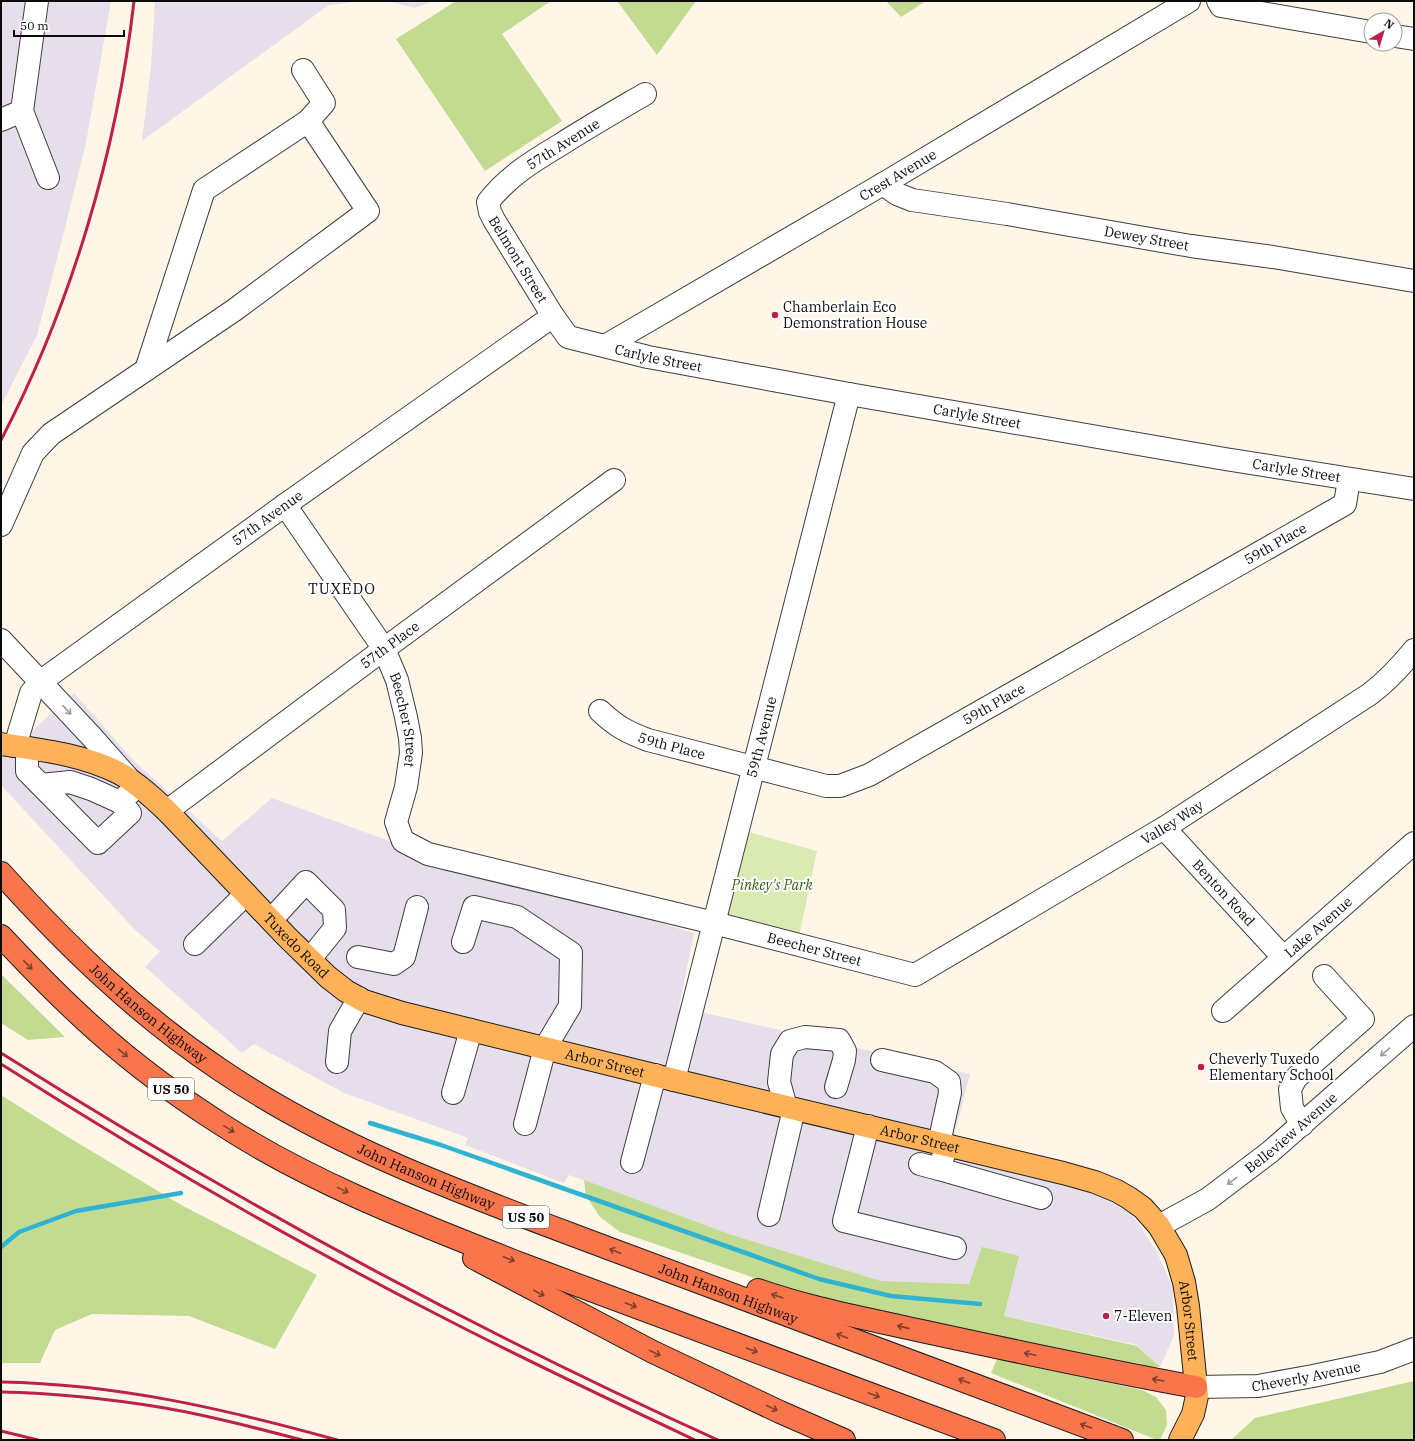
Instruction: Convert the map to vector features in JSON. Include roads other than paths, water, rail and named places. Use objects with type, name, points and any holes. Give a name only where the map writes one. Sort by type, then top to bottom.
[{"type":"highway","name":"John Hanson Highway","points":[[1,873],[47,923],[129,1001],[189,1049],[254,1092],[318,1129],[387,1162],[493,1205],[1122,1440]]},
{"type":"highway","name":"US 50","points":[[1,936],[42,979],[127,1057],[224,1126],[263,1149],[324,1181],[443,1234],[994,1440]]},
{"type":"highway","points":[[369,1202],[653,1352],[780,1412],[844,1440]]},
{"type":"highway","points":[[640,1261],[748,1286],[779,1297],[860,1317],[1104,1370],[1196,1387]]},
{"type":"main road","name":"Tuxedo Road","points":[[14,746],[66,754],[83,759],[110,769],[134,783],[167,811],[271,920],[328,977],[346,991],[374,1005],[505,1038]]},
{"type":"main road","name":"Arbor Street","points":[[505,1038],[664,1078],[1063,1173],[1095,1182],[1117,1191],[1129,1198],[1143,1208],[1159,1226],[1176,1255],[1184,1282],[1197,1396],[1195,1405],[1183,1434]]},
{"type":"street","points":[[37,1],[22,111],[48,178]]},
{"type":"street","name":"Crest Avenue","points":[[606,346],[883,184],[1161,8],[1189,1]]},
{"type":"street","points":[[1218,1],[1221,6],[1363,31]]},
{"type":"street","points":[[1403,37],[1414,39]]},
{"type":"street","points":[[146,370],[204,190],[308,121],[324,103],[303,70]]},
{"type":"street","name":"57th Avenue","points":[[488,202],[497,190],[512,176],[581,132],[645,94]]},
{"type":"street","points":[[1,120],[22,111]]},
{"type":"street","points":[[1,525],[33,453],[51,434],[232,311],[368,211],[308,121]]},
{"type":"street","name":"Dewey Street","points":[[883,184],[897,194],[912,200],[1007,214],[1191,246],[1273,257],[1414,281]]},
{"type":"street","name":"Belmont Street","points":[[488,202],[490,212],[494,220],[553,316]]},
{"type":"street","name":"57th Avenue","points":[[120,802],[130,812],[98,843],[27,770],[14,746],[31,693],[40,682],[284,505],[553,316]]},
{"type":"street","name":"Carlyle Street","points":[[553,316],[568,337],[648,357],[849,394],[1414,490]]},
{"type":"street","name":"59th Avenue","points":[[632,1162],[664,1078],[714,923],[849,394]]},
{"type":"street","name":"59th Place","points":[[600,711],[614,724],[627,732],[648,740],[829,786],[840,786],[869,774],[1345,504],[1349,479]]},
{"type":"street","name":"57th Place","points":[[167,811],[384,648],[614,480]]},
{"type":"street","name":"Beecher Street","points":[[284,505],[384,648],[401,696],[410,738],[411,753],[407,780],[396,822],[403,840],[428,854],[714,923],[915,975]]},
{"type":"street","name":"Tuxedo Road","points":[[4,650],[40,682],[134,783]]},
{"type":"street","name":"Valley Way","points":[[915,975],[1164,828],[1370,694],[1401,666],[1414,650]]},
{"type":"street","points":[[41,785],[70,782],[91,788],[120,802],[134,783]]},
{"type":"street","name":"Benton Road","points":[[1164,828],[1283,957]]},
{"type":"street","name":"Lake Avenue","points":[[1223,1011],[1414,843]]},
{"type":"street","points":[[271,920],[306,882],[334,910],[335,928],[310,959]]},
{"type":"street","points":[[196,944],[246,894]]},
{"type":"street","points":[[358,957],[394,964],[404,958],[417,907]]},
{"type":"street","points":[[463,942],[474,907],[517,917],[570,953],[570,1006],[545,1048],[525,1124]]},
{"type":"street","points":[[1302,1125],[1292,1108],[1290,1089],[1296,1078],[1363,1019],[1324,976]]},
{"type":"street","points":[[337,1062],[340,1030],[359,998]]},
{"type":"street","name":"Belleview Avenue","points":[[1159,1226],[1208,1199],[1270,1152],[1414,1026]]},
{"type":"street","points":[[453,1092],[471,1030]]},
{"type":"street","points":[[769,1215],[790,1108],[779,1082],[782,1054],[790,1041],[805,1037],[839,1040],[845,1051],[844,1060],[836,1087]]},
{"type":"street","points":[[882,1060],[935,1072],[949,1082],[950,1093],[943,1144],[929,1167],[1040,1198]]},
{"type":"street","points":[[868,1126],[844,1221],[955,1248]]},
{"type":"street","name":"Cheverly Avenue","points":[[1196,1387],[1258,1386],[1380,1362],[1414,1349]]},
{"type":"waterway","points":[[370,1123],[441,1145],[819,1279],[891,1296],[980,1304]]},
{"type":"waterway","points":[[1,1247],[19,1232],[76,1211],[181,1193]]},
{"type":"railway","points":[[1,440],[26,389],[49,336],[69,282],[87,226],[103,170],[116,114],[134,1]]},
{"type":"railway","points":[[1,1053],[175,1159],[353,1259],[534,1353],[718,1440]]},
{"type":"railway","points":[[1,1064],[218,1196],[330,1258],[505,1349],[695,1440]]},
{"type":"railway","points":[[1,1382],[87,1388],[171,1400],[254,1418],[337,1440]]},
{"type":"railway","points":[[1,1392],[83,1397],[165,1408],[217,1418],[302,1440]]},
{"type":"railway","points":[[1,1431],[38,1440]]},
{"type":"place","name":"Chamberlain Eco Demonstration House","points":[[775,315]]},
{"type":"place","name":"Cheverly Tuxedo Elementary School","points":[[1201,1067]]},
{"type":"place","name":"7-Eleven","points":[[1106,1316]]},
{"type":"district","name":"TUXEDO","points":[[342,588]]},
{"type":"park label","name":"Pinkey's Park","points":[[772,885]]}]
